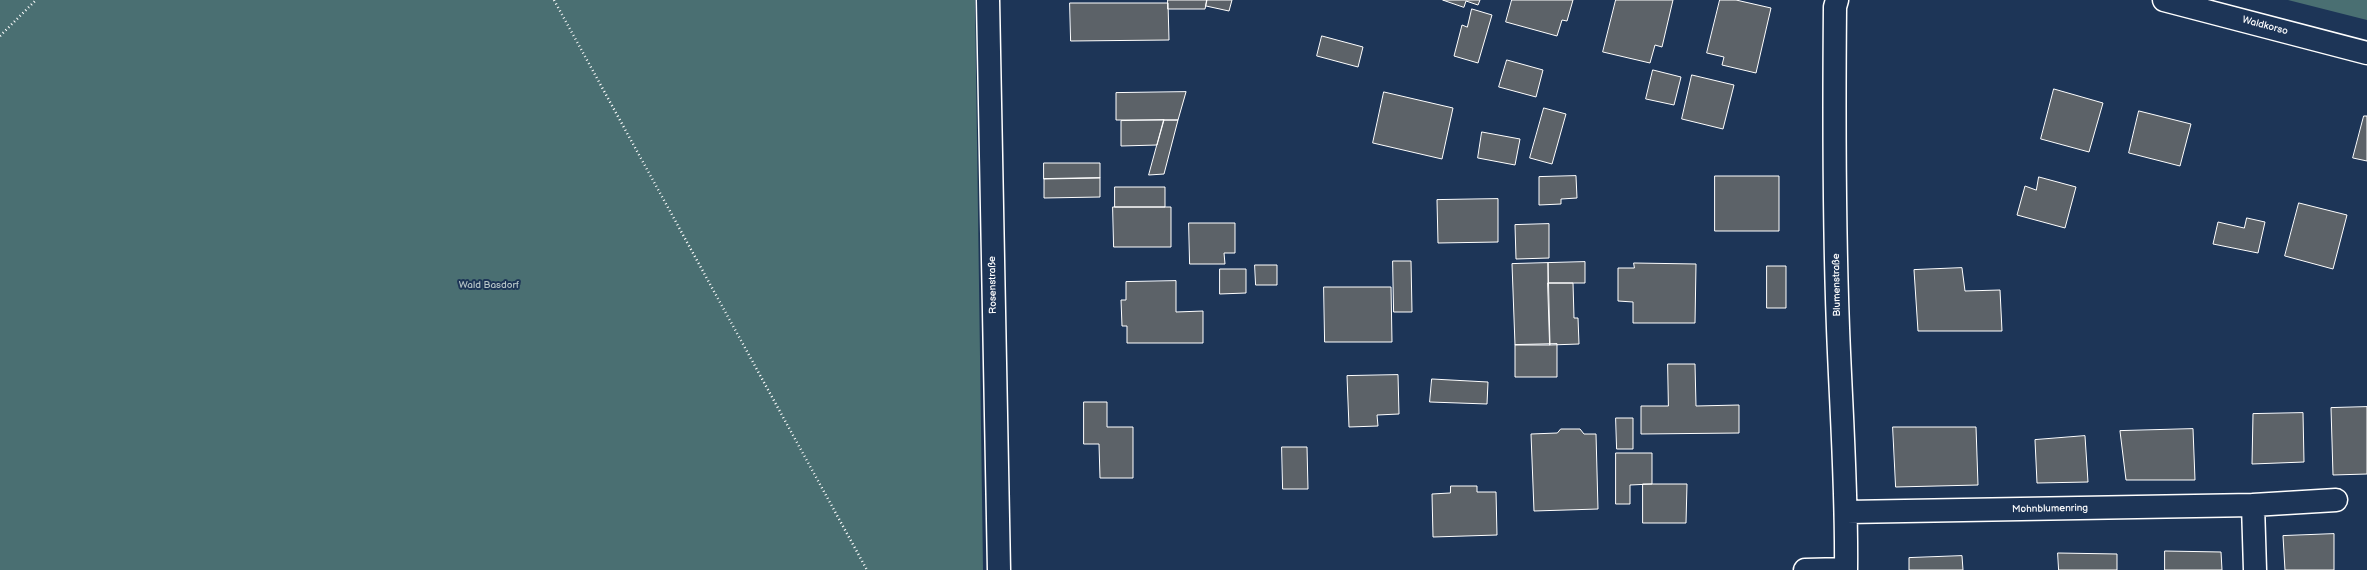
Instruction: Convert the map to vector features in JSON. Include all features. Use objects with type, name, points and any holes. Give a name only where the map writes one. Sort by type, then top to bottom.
[{"type":"street","name":"Rosenstraße","points":[[988,0],[999,570]]},
{"type":"street","name":"Blumenstraße","points":[[1837,0],[1835,7],[1834,114],[1836,239],[1847,512],[1846,570]]},
{"type":"street","name":"Waldkorso","points":[[2164,0],[2367,53]]},
{"type":"street","name":"Mohnblumenring","points":[[1847,512],[2253,505],[2336,500]]},
{"type":"street","points":[[2253,505],[2255,570]]},
{"type":"street","points":[[1805,570],[1846,570]]},
{"type":"path","points":[[0,36],[36,0]]},
{"type":"path","points":[[554,0],[867,570]]},
{"type":"green space","name":"Wald Basdorf","points":[[0,0],[975,0],[983,570],[0,570]]},
{"type":"green space","points":[[2288,0],[2367,0],[2367,20]]},
{"type":"building","points":[[1168,0],[1207,0],[1205,9],[1168,9]]},
{"type":"building","points":[[1207,0],[1232,0],[1229,11],[1206,6]]},
{"type":"building","points":[[1443,0],[1480,0],[1478,5],[1466,1],[1464,7]]},
{"type":"building","points":[[1512,0],[1573,0],[1567,21],[1562,20],[1557,36],[1506,22]]},
{"type":"building","points":[[1616,0],[1673,0],[1662,47],[1655,45],[1650,63],[1603,52]]},
{"type":"building","points":[[1720,0],[1736,0],[1771,8],[1756,73],[1722,65],[1724,57],[1707,53]]},
{"type":"building","points":[[1070,3],[1168,3],[1169,40],[1071,41]]},
{"type":"building","points":[[1472,9],[1492,15],[1478,63],[1454,56],[1462,25],[1467,27]]},
{"type":"building","points":[[1322,36],[1363,47],[1358,67],[1317,56]]},
{"type":"building","points":[[1507,60],[1543,70],[1536,97],[1499,87]]},
{"type":"building","points":[[1653,70],[1681,77],[1674,105],[1646,99]]},
{"type":"building","points":[[1692,75],[1734,85],[1723,129],[1682,119]]},
{"type":"building","points":[[2054,89],[2103,103],[2089,152],[2041,139]]},
{"type":"building","points":[[1186,92],[1178,120],[1116,120],[1116,93]]},
{"type":"building","points":[[1384,92],[1453,108],[1442,159],[1373,143]]},
{"type":"building","points":[[1544,108],[1566,114],[1552,164],[1530,158]]},
{"type":"building","points":[[2139,111],[2191,124],[2180,166],[2129,153]]},
{"type":"building","points":[[2364,116],[2367,116],[2367,161],[2353,158]]},
{"type":"building","points":[[1164,120],[1178,120],[1164,174],[1149,175]]},
{"type":"building","points":[[1164,120],[1157,145],[1121,146],[1121,121]]},
{"type":"building","points":[[1482,132],[1520,139],[1515,165],[1478,158]]},
{"type":"building","points":[[1044,163],[1100,163],[1100,178],[1044,179]]},
{"type":"building","points":[[1576,176],[1577,198],[1561,199],[1561,204],[1539,205],[1539,177]]},
{"type":"building","points":[[1715,176],[1779,176],[1779,231],[1715,231]]},
{"type":"building","points":[[2039,177],[2076,187],[2065,228],[2017,215],[2025,186],[2036,190]]},
{"type":"building","points":[[1100,178],[1100,197],[1044,198],[1044,179]]},
{"type":"building","points":[[1115,187],[1165,187],[1165,207],[1115,207]]},
{"type":"building","points":[[1498,199],[1498,242],[1438,243],[1437,200]]},
{"type":"building","points":[[2299,203],[2347,215],[2333,269],[2285,256]]},
{"type":"building","points":[[1113,207],[1171,207],[1171,247],[1114,247]]},
{"type":"building","points":[[2247,218],[2265,222],[2258,253],[2213,244],[2218,222],[2244,228]]},
{"type":"building","points":[[1189,223],[1235,223],[1235,253],[1224,253],[1225,264],[1190,264]]},
{"type":"building","points":[[1549,224],[1549,258],[1516,259],[1515,225]]},
{"type":"building","points":[[1393,261],[1411,261],[1412,312],[1394,312]]},
{"type":"building","points":[[1585,262],[1585,283],[1548,283],[1548,263]]},
{"type":"building","points":[[1548,263],[1550,345],[1515,345],[1512,264]]},
{"type":"building","points":[[1634,263],[1696,264],[1695,323],[1633,323],[1633,302],[1618,301],[1618,268],[1634,268]]},
{"type":"building","points":[[1255,265],[1277,265],[1277,285],[1256,285]]},
{"type":"building","points":[[1767,266],[1786,266],[1786,308],[1767,308]]},
{"type":"building","points":[[1962,268],[1965,291],[2000,290],[2002,331],[1918,331],[1914,270]]},
{"type":"building","points":[[1220,269],[1246,269],[1246,293],[1220,294]]},
{"type":"building","points":[[1176,281],[1176,312],[1203,311],[1203,343],[1127,343],[1127,326],[1122,326],[1121,300],[1126,300],[1126,282]]},
{"type":"building","points":[[1548,283],[1573,283],[1574,318],[1578,318],[1579,344],[1550,345]]},
{"type":"building","points":[[1324,287],[1391,287],[1392,342],[1325,342]]},
{"type":"building","points":[[1557,344],[1557,377],[1515,377],[1515,345]]},
{"type":"building","points":[[1668,364],[1695,364],[1696,406],[1739,405],[1739,433],[1641,434],[1641,406],[1668,406]]},
{"type":"building","points":[[1398,375],[1399,414],[1377,415],[1378,426],[1349,427],[1347,376]]},
{"type":"building","points":[[1432,379],[1488,382],[1487,404],[1430,402]]},
{"type":"building","points":[[1084,402],[1107,402],[1107,427],[1133,427],[1133,478],[1100,478],[1099,444],[1084,444]]},
{"type":"building","points":[[2367,407],[2367,474],[2333,475],[2331,408]]},
{"type":"building","points":[[2303,413],[2304,462],[2252,464],[2253,414]]},
{"type":"building","points":[[1616,418],[1633,418],[1633,449],[1617,449]]},
{"type":"building","points":[[1893,427],[1976,427],[1978,485],[1896,487]]},
{"type":"building","points":[[1561,429],[1580,429],[1584,434],[1596,434],[1598,509],[1534,511],[1531,434],[1557,433]]},
{"type":"building","points":[[2193,429],[2195,480],[2126,480],[2120,431]]},
{"type":"building","points":[[2085,436],[2088,482],[2037,483],[2035,440]]},
{"type":"building","points":[[1282,447],[1307,447],[1308,489],[1283,489]]},
{"type":"building","points":[[1616,453],[1652,453],[1652,484],[1630,485],[1630,504],[1616,504]]},
{"type":"building","points":[[1643,484],[1687,484],[1686,523],[1643,523]]},
{"type":"building","points":[[1451,486],[1477,486],[1477,492],[1496,492],[1497,535],[1433,537],[1432,494],[1450,493]]},
{"type":"building","points":[[2334,534],[2334,570],[2285,570],[2283,536]]},
{"type":"building","points":[[2165,551],[2221,552],[2222,570],[2165,570]]},
{"type":"building","points":[[2058,553],[2117,554],[2117,570],[2059,570]]},
{"type":"building","points":[[1962,556],[1963,570],[1909,570],[1909,558]]}]
